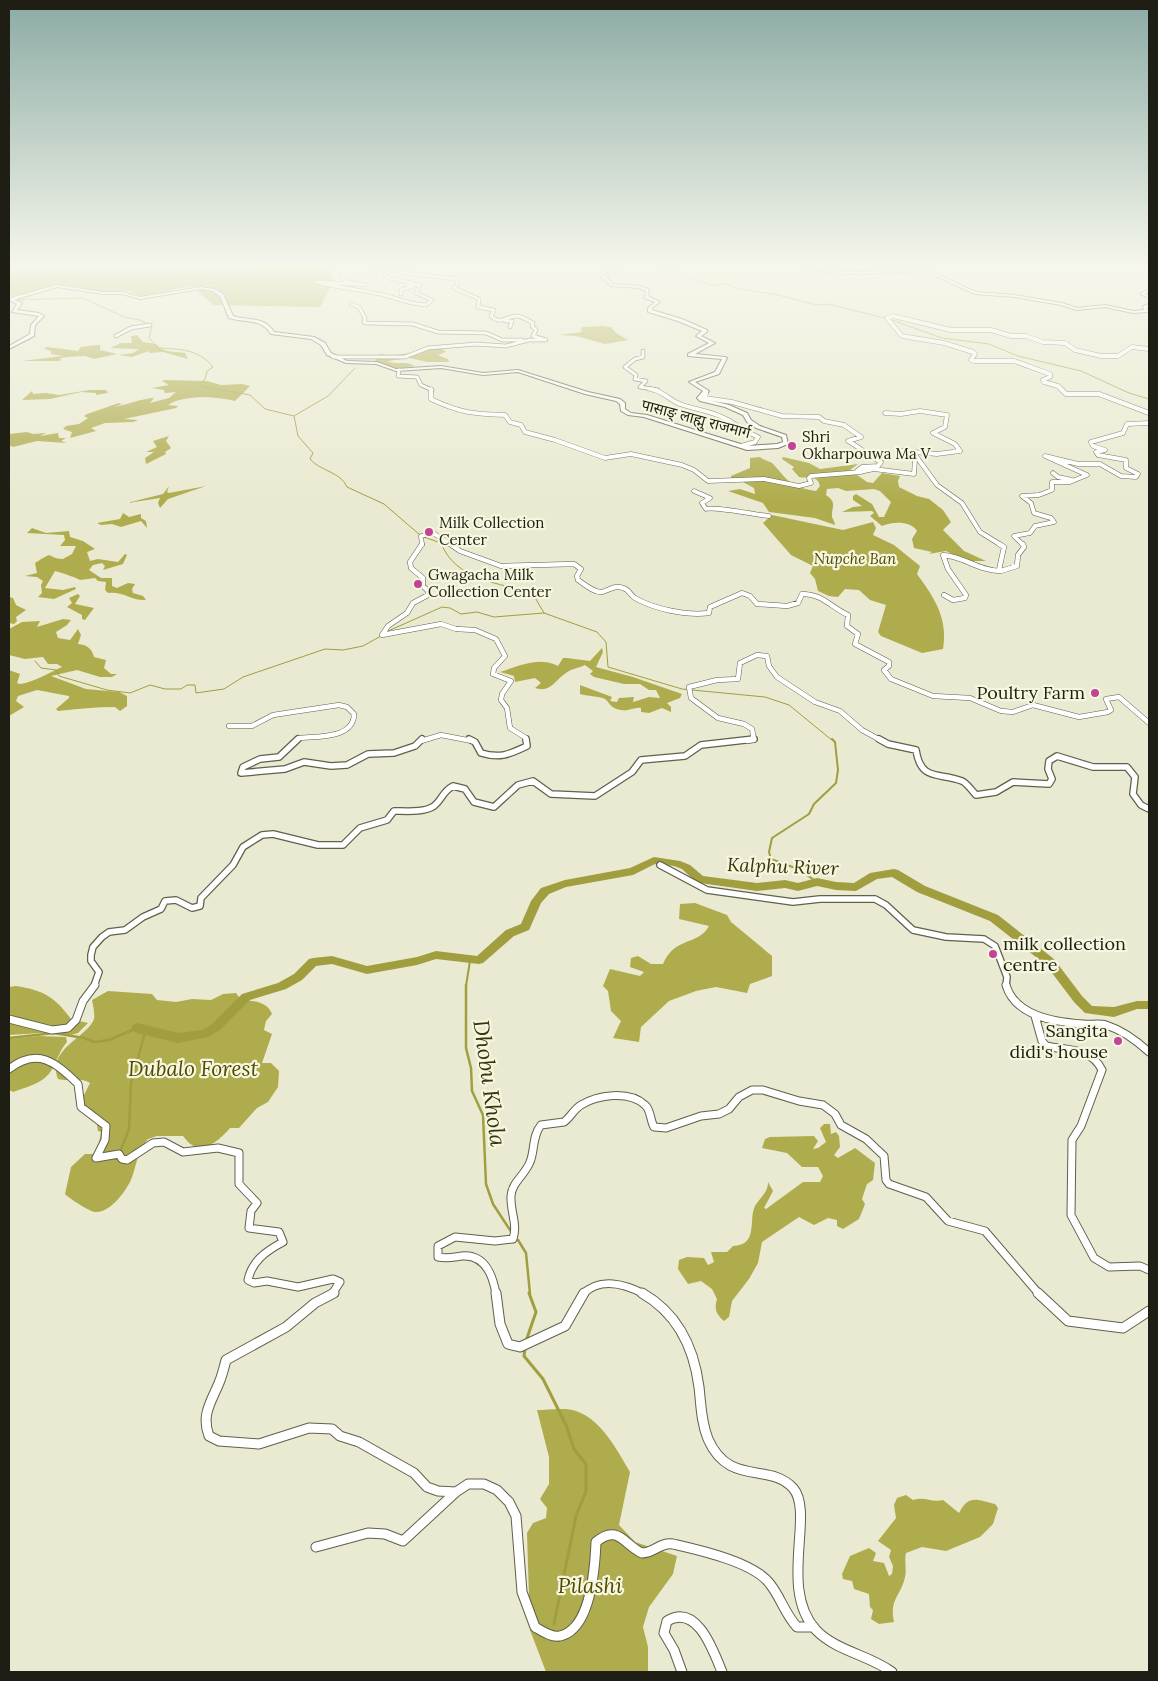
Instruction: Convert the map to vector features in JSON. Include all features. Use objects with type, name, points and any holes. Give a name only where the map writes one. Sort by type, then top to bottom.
[{"type":"main road","name":"पासाङ् लाह्मु राजमार्ग","points":[[322,344],[325,350],[333,356],[350,362],[377,363],[398,370],[441,367],[483,374],[518,371],[587,393],[618,400],[622,402],[623,410],[627,413],[645,416],[741,446],[778,446],[786,443],[784,436],[753,424],[745,414],[722,404],[700,398],[706,393],[691,382],[717,373],[726,359],[690,355],[710,344]]},
{"type":"street","points":[[333,356],[412,356],[428,348],[471,344]]},
{"type":"street","points":[[483,344],[506,346],[512,344]]},
{"type":"street","points":[[949,344],[973,352],[975,354],[971,360],[974,361],[1007,360],[1026,364],[1050,374],[1050,378],[1043,380],[1044,382],[1058,386],[1066,394],[1098,394],[1149,413]]},
{"type":"street","points":[[1067,344],[1075,350],[1100,356],[1120,355],[1121,350],[1128,347],[1149,349]]},
{"type":"street","points":[[643,351],[644,357],[635,359],[625,367],[636,375],[635,379],[646,381],[640,387],[658,390],[674,399],[678,404],[702,410],[728,420],[743,431],[758,438],[757,441],[741,446]]},
{"type":"street","points":[[398,370],[398,376],[416,377],[421,385],[432,390],[430,399],[448,408],[471,414],[504,415],[510,422],[521,425],[525,432],[590,451],[607,459],[614,459],[629,454],[654,461],[682,464],[702,474],[708,481],[764,479],[790,486],[811,483],[808,478],[811,476],[861,472],[871,469],[914,474],[915,459],[913,456]]},
{"type":"street","points":[[706,393],[705,398],[709,400],[732,402],[782,416],[817,417],[824,421],[844,425],[860,437],[848,441],[863,449],[866,455],[881,462],[878,466],[862,467],[858,471],[861,472]]},
{"type":"street","points":[[884,412],[901,414],[920,411],[947,415],[945,427],[933,433],[954,444],[960,451],[937,454],[902,451],[918,458],[937,485],[962,503],[980,532],[1004,547],[1000,571]]},
{"type":"street","points":[[944,595],[956,600],[965,598],[966,595],[944,563],[942,555],[951,555],[983,571],[1000,571],[1017,566],[1018,555],[1024,545],[1014,536],[1030,533],[1036,526],[1054,522],[1051,518],[1034,513],[1031,503],[1022,496],[1048,493],[1052,490],[1052,482],[1066,483],[1087,475],[1044,456],[1081,464],[1102,465],[1121,476],[1136,476],[1138,474],[1126,468],[1126,460],[1095,454],[1105,450],[1093,446],[1091,442],[1122,434],[1127,424],[1149,423]]},
{"type":"street","points":[[1053,473],[1066,480],[1077,479]]},
{"type":"street","points":[[694,490],[710,498],[702,503],[706,509],[712,507],[738,513],[769,516]]},
{"type":"street","points":[[229,726],[252,726],[273,715],[339,705],[346,707],[354,714],[354,721],[347,730],[333,735],[299,738],[279,757],[260,759],[243,767],[241,773],[247,774],[285,769],[304,762],[331,766],[347,765],[368,754],[394,753],[415,746],[424,738],[441,735],[468,739],[475,742],[481,753],[493,757],[503,757],[527,746],[526,738],[510,728],[507,708],[501,700],[502,694],[511,681],[493,674],[494,668],[505,656],[496,639],[474,630],[456,629],[441,624],[382,635],[388,626],[407,613],[413,603],[428,595],[428,591],[423,586],[423,578],[411,568],[410,562],[420,551],[422,535],[432,533],[460,551],[501,566],[574,564],[581,569],[577,576],[578,580],[593,590],[601,592],[610,587],[622,587],[637,599],[695,616],[709,613],[710,606],[720,604],[731,596],[738,594],[747,594],[757,604],[781,606],[796,605],[802,594],[815,594],[832,604],[834,609],[848,615],[847,626],[858,634],[857,646],[889,662],[888,667],[884,670],[888,676],[924,693],[940,697],[957,696],[970,698],[992,708],[1007,712],[1033,704],[1084,717],[1108,712],[1111,710],[1106,699],[1116,697],[1130,704],[1149,724]]},
{"type":"street","points":[[9,1018],[55,1031],[68,1028],[79,1015],[87,995],[98,983],[99,972],[91,961],[90,956],[93,947],[102,937],[109,932],[125,930],[144,917],[161,909],[165,901],[171,899],[179,899],[192,908],[200,906],[201,898],[233,865],[243,848],[262,835],[273,834],[318,845],[343,846],[360,828],[387,820],[394,811],[422,810],[434,806],[444,791],[453,786],[464,789],[474,802],[494,807],[518,785],[533,781],[544,791],[551,794],[594,796],[632,772],[641,760],[685,756],[702,745],[754,740],[752,729],[744,724],[721,720],[691,698],[688,690],[689,687],[699,684],[738,679],[740,664],[760,654],[767,656],[769,666],[777,677],[792,688],[815,702],[840,711],[862,730],[888,744],[916,750],[918,762],[923,769],[938,777],[963,781],[976,795],[996,792],[1013,782],[1049,784],[1052,779],[1048,765],[1049,761],[1057,756],[1093,767],[1126,767],[1132,771],[1135,777],[1133,794],[1141,805],[1149,809]]},
{"type":"street","points":[[660,864],[707,890],[793,902],[820,899],[875,899],[886,905],[913,930],[954,938],[984,939],[995,946],[998,952],[1007,977],[1005,982],[1009,996],[1035,1016],[1081,1024],[1106,1025],[1134,1038],[1149,1052]]},
{"type":"street","points":[[1035,1016],[1039,1035],[1046,1046],[1087,1053],[1098,1061],[1102,1070],[1081,1126],[1072,1140],[1070,1205],[1074,1221],[1091,1248],[1094,1258],[1100,1262],[1109,1266],[1127,1268],[1140,1266],[1149,1270]]},
{"type":"street","points":[[9,1069],[23,1057],[40,1056],[63,1071],[78,1084],[77,1098],[84,1111],[100,1119],[106,1126],[106,1140],[96,1158],[105,1158],[119,1154],[122,1159],[127,1160],[153,1144],[164,1142],[182,1152],[218,1148],[239,1152],[240,1184],[257,1202],[251,1211],[249,1228],[279,1232],[283,1242],[266,1251],[248,1272],[248,1280],[254,1283],[267,1281],[298,1287],[333,1279],[340,1282],[333,1294],[315,1304],[286,1327],[226,1360],[219,1383],[207,1406],[206,1428],[209,1436],[219,1441],[230,1443],[258,1444],[314,1428],[332,1429],[340,1436],[359,1442],[414,1473],[427,1487],[438,1491],[456,1492]]},
{"type":"street","points":[[892,1672],[877,1660],[839,1647],[812,1627],[801,1606],[798,1593],[800,1511],[796,1492],[780,1480],[735,1470],[722,1460],[713,1449],[700,1416],[697,1374],[694,1361],[676,1324],[659,1304],[639,1291],[622,1285],[608,1283],[599,1285],[588,1288],[565,1326],[524,1346],[508,1344],[499,1326],[497,1286],[491,1272],[484,1263],[466,1254],[442,1259],[438,1257],[436,1251],[438,1246],[455,1237],[467,1236],[494,1241],[513,1239],[516,1228],[512,1213],[512,1189],[530,1161],[536,1129],[546,1123],[564,1122],[573,1111],[588,1103],[619,1096],[631,1097],[646,1106],[650,1122],[659,1129],[701,1116],[720,1114],[739,1096],[752,1090],[771,1091],[800,1101],[823,1105],[835,1114],[841,1125],[866,1139],[884,1156],[886,1180],[889,1184],[926,1197],[948,1221],[985,1232],[996,1242],[1044,1300],[1068,1321],[1123,1328],[1149,1311]]},
{"type":"street","points":[[316,1547],[371,1533],[387,1534],[397,1541],[403,1541],[456,1492],[468,1484],[484,1484],[497,1490],[510,1502],[516,1516],[522,1592],[535,1627],[542,1631],[559,1636],[567,1634],[579,1621],[588,1598],[594,1570],[596,1542],[603,1536],[610,1535],[622,1536],[638,1552],[650,1552],[665,1543],[684,1546],[758,1572],[769,1582],[790,1621],[797,1627],[812,1627]]},
{"type":"street","points":[[682,1672],[664,1633],[667,1621],[676,1616],[688,1618],[697,1624],[722,1672]]},
{"type":"green space","points":[[118,344],[156,344],[165,350],[185,353],[188,359],[163,352],[149,353],[149,351],[132,357],[119,355],[133,353],[139,349],[110,348]]},
{"type":"green space","points":[[100,345],[100,350],[117,354],[94,359],[85,356],[61,358],[60,361],[22,361],[63,356],[51,354],[51,351],[44,349],[47,347],[78,351],[81,347]]},
{"type":"green space","points":[[441,348],[446,352],[438,355],[448,359],[449,362],[427,362],[410,358],[388,361],[408,363],[415,366],[394,369],[374,362],[380,354],[395,355]]},
{"type":"green space","points":[[162,381],[207,381],[221,385],[242,384],[250,386],[235,401],[220,398],[183,399],[168,405],[178,406],[176,408],[124,419],[138,420],[133,422],[105,423],[91,428],[96,431],[70,438],[72,432],[63,429],[66,426],[79,424],[88,418],[84,416],[87,414],[119,403],[122,404],[114,407],[150,398],[154,398],[150,403],[169,398],[176,392],[165,393],[164,390],[152,388],[169,385]]},
{"type":"green space","points":[[90,390],[106,390],[108,393],[96,395],[96,393],[81,392],[50,399],[22,400],[32,391],[33,394],[59,395]]},
{"type":"green space","points":[[27,432],[33,434],[46,433],[40,436],[58,433],[59,438],[66,438],[61,441],[67,443],[37,441],[13,447],[9,445],[9,434]]},
{"type":"green space","points":[[169,436],[166,441],[171,448],[165,452],[166,454],[146,464],[145,458],[154,452],[146,452],[157,447],[153,441]]},
{"type":"green space","points":[[760,457],[773,464],[791,483],[801,488],[816,491],[820,486],[819,482],[814,478],[799,477],[792,469],[794,467],[782,459],[783,457],[809,463],[820,469],[858,464],[850,470],[867,482],[873,483],[882,473],[900,476],[898,481],[899,487],[917,496],[929,499],[943,510],[951,522],[943,530],[964,551],[986,561],[966,561],[946,551],[929,554],[932,552],[914,548],[912,539],[917,531],[910,525],[895,523],[882,526],[870,516],[874,513],[872,511],[842,512],[853,507],[862,506],[853,500],[853,496],[856,494],[872,504],[879,517],[884,517],[891,502],[880,491],[874,489],[846,491],[838,488],[827,489],[826,495],[833,503],[832,517],[835,525],[815,518],[769,512],[763,503],[728,491],[740,489],[755,494],[754,488],[743,482],[731,479],[731,476],[750,468],[750,458]]},
{"type":"green space","points":[[169,486],[167,492],[169,493],[206,486],[168,499],[160,508],[158,503],[160,498],[127,503],[163,494]]},
{"type":"green space","points":[[123,513],[129,517],[141,514],[141,518],[146,521],[147,528],[141,521],[121,527],[97,523],[120,519]]},
{"type":"green space","name":"Nupche Ban","points":[[772,515],[843,530],[873,522],[876,528],[873,535],[894,545],[920,566],[917,574],[939,609],[942,618],[944,628],[943,649],[922,653],[881,636],[878,632],[886,605],[870,600],[859,590],[845,589],[838,597],[829,596],[818,591],[815,579],[810,573],[813,566],[791,555],[763,523]]},
{"type":"green space","points":[[32,528],[46,533],[69,531],[70,537],[83,541],[95,549],[87,552],[90,561],[98,559],[118,562],[125,554],[127,555],[123,564],[103,570],[105,566],[102,563],[93,565],[89,570],[101,578],[112,578],[112,586],[117,588],[128,583],[135,584],[132,589],[133,593],[143,596],[146,600],[136,599],[119,593],[108,593],[105,590],[106,582],[98,581],[95,578],[80,580],[55,571],[45,588],[63,590],[75,587],[76,589],[54,599],[38,597],[42,593],[41,585],[43,581],[37,577],[25,576],[37,573],[35,563],[49,555],[63,559],[72,554],[76,546],[60,546],[65,540],[64,535],[27,533]]},
{"type":"green space","points":[[78,594],[80,596],[75,604],[94,608],[85,620],[82,619],[82,615],[67,607],[72,603],[69,598]]},
{"type":"green space","points":[[9,597],[13,598],[16,605],[26,610],[16,617],[17,621],[14,624],[9,623]]},
{"type":"green space","points":[[63,619],[71,620],[56,632],[58,638],[70,640],[78,629],[81,635],[78,644],[89,648],[94,657],[106,660],[104,668],[111,674],[117,674],[112,677],[100,677],[77,670],[51,676],[86,689],[119,692],[127,696],[127,706],[120,711],[115,707],[58,711],[56,709],[69,696],[37,690],[18,696],[16,701],[24,707],[9,716],[9,670],[20,674],[17,683],[20,684],[62,667],[57,664],[48,664],[43,657],[25,659],[9,655],[9,629],[22,622],[40,621],[37,627]]},
{"type":"green space","points":[[602,648],[603,652],[596,667],[633,677],[682,694],[680,698],[667,703],[671,707],[671,712],[662,708],[649,713],[641,712],[641,708],[621,710],[613,707],[605,699],[580,694],[580,685],[612,697],[610,701],[617,702],[619,698],[634,697],[633,702],[649,697],[660,698],[656,690],[649,690],[640,684],[624,684],[594,677],[590,674],[593,671],[585,665],[568,672],[549,688],[545,689],[535,688],[541,683],[535,678],[515,682],[514,676],[500,672],[536,662],[551,663],[558,666],[563,658],[590,661]]},
{"type":"green space","points":[[695,903],[727,915],[731,922],[772,956],[772,976],[750,984],[747,993],[716,987],[696,991],[669,1001],[641,1027],[639,1042],[613,1038],[621,1021],[611,1011],[608,991],[603,986],[610,969],[640,976],[644,972],[630,967],[631,958],[638,956],[651,964],[663,964],[674,949],[699,936],[709,926],[679,919],[680,904]]},
{"type":"green space","points":[[16,986],[41,992],[54,1000],[71,1019],[88,1023],[78,1033],[71,1035],[40,1033],[9,1035],[9,987]]},
{"type":"green space","name":"Dubalo Forest","points":[[108,991],[152,994],[157,1000],[176,1002],[192,999],[211,1000],[223,994],[236,993],[241,1000],[255,1001],[263,1004],[267,1006],[272,1014],[266,1021],[264,1030],[272,1034],[262,1063],[271,1063],[279,1071],[278,1087],[268,1102],[257,1108],[239,1128],[230,1128],[218,1140],[208,1146],[197,1147],[183,1136],[157,1136],[148,1139],[141,1149],[130,1182],[124,1191],[111,1206],[95,1212],[65,1194],[71,1167],[85,1154],[94,1154],[98,1148],[101,1132],[98,1131],[96,1119],[81,1101],[90,1083],[82,1080],[58,1079],[56,1069],[62,1052],[90,1026],[94,1019],[92,1000]]},
{"type":"green space","points":[[39,1036],[66,1037],[67,1042],[46,1077],[25,1088],[13,1092],[9,1090],[9,1039]]},
{"type":"green space","points":[[824,1124],[830,1124],[831,1134],[836,1132],[839,1136],[840,1147],[834,1155],[838,1158],[855,1148],[875,1163],[873,1180],[867,1184],[862,1199],[865,1204],[859,1219],[843,1229],[837,1226],[837,1220],[828,1218],[814,1225],[799,1217],[762,1242],[758,1263],[749,1279],[732,1301],[729,1317],[724,1321],[716,1311],[717,1299],[712,1289],[701,1281],[688,1284],[678,1269],[679,1260],[687,1257],[704,1258],[708,1265],[714,1262],[711,1252],[727,1252],[733,1246],[741,1245],[746,1241],[750,1237],[755,1206],[765,1192],[768,1182],[773,1191],[764,1208],[766,1209],[803,1182],[820,1182],[823,1176],[818,1167],[802,1167],[787,1153],[762,1148],[765,1139],[770,1137],[814,1136],[818,1141],[813,1149],[818,1148],[826,1142],[820,1128]]},
{"type":"green space","name":"Pilashi","points":[[562,1409],[576,1411],[594,1421],[601,1428],[630,1472],[619,1525],[635,1542],[677,1556],[673,1574],[649,1607],[643,1627],[648,1647],[648,1672],[546,1672],[530,1630],[527,1533],[533,1523],[546,1518],[547,1508],[540,1499],[549,1484],[549,1457],[537,1410]]},
{"type":"green space","points":[[906,1495],[913,1500],[943,1500],[959,1513],[966,1503],[974,1500],[995,1504],[998,1508],[993,1524],[980,1537],[946,1551],[922,1547],[906,1553],[905,1577],[893,1608],[894,1622],[879,1624],[871,1619],[873,1610],[870,1607],[869,1594],[854,1589],[852,1581],[843,1579],[842,1574],[850,1556],[869,1548],[876,1553],[873,1561],[884,1563],[889,1576],[892,1574],[893,1566],[889,1557],[891,1550],[878,1541],[896,1518],[894,1505],[897,1498]]},
{"type":"waterway","points":[[155,344],[158,348],[195,353],[207,361],[213,367],[207,371],[205,379],[199,384],[203,387],[250,395],[265,409],[294,416]]},
{"type":"waterway","points":[[990,344],[1018,356],[1081,371],[1129,393],[1149,399]]},
{"type":"waterway","points":[[294,416],[328,396],[355,368]]},
{"type":"waterway","points":[[294,416],[298,436],[313,453],[310,459],[314,463],[340,478],[347,487],[384,504],[420,535]]},
{"type":"waterway","points":[[424,537],[441,543],[448,556],[468,573],[493,583],[533,594],[544,613]]},
{"type":"waterway","points":[[386,632],[442,607],[450,608],[461,614],[477,612],[494,617],[544,613]]},
{"type":"waterway","points":[[544,613],[597,632],[606,642],[608,667],[682,689],[765,697],[789,705],[833,741]]},
{"type":"waterway","points":[[35,661],[41,668],[56,670],[59,676],[107,690],[130,693],[150,685],[165,689],[181,689],[187,685],[195,685],[196,693],[224,689],[243,677],[325,649],[343,650],[363,646],[381,636]]},
{"type":"waterway","points":[[817,882],[798,869],[771,859],[769,852],[772,838],[809,814],[814,804],[836,783],[838,770],[835,742],[832,739]]},
{"type":"waterway","name":"Kalphu River","points":[[137,1028],[178,1038],[204,1034],[216,1027],[246,997],[282,986],[298,977],[313,962],[332,960],[367,970],[417,961],[436,955],[479,960],[510,933],[525,927],[536,901],[545,891],[565,884],[633,871],[654,860],[676,863],[686,867],[700,879],[757,887],[785,884],[798,887],[817,882],[836,886],[856,887],[874,876],[894,873],[921,889],[994,918],[1050,962],[1078,999],[1089,1010],[1114,1012],[1137,1005],[1149,1005]]},
{"type":"waterway","name":"Dhobu Khola","points":[[466,986],[470,961]]},
{"type":"waterway","name":"Dhobu Khola","points":[[466,986],[466,1048],[471,1068],[472,1091],[483,1115],[486,1184],[493,1204],[512,1233]]},
{"type":"waterway","points":[[9,1038],[54,1033],[84,1038],[94,1042],[109,1040],[137,1028]]},
{"type":"waterway","points":[[120,1152],[129,1129],[131,1083],[146,1029]]},
{"type":"waterway","name":"Dhobu Khola","points":[[518,1240],[526,1253],[530,1294]]},
{"type":"waterway","name":"Dhobu Khola","points":[[526,1341],[536,1312],[529,1293]]},
{"type":"waterway","name":"Dhobu Khola","points":[[525,1348],[524,1356],[543,1379],[566,1425],[574,1449],[586,1464],[586,1491],[576,1516],[554,1624]]},
{"type":"place","name":"Shri Okharpouwa Ma V","points":[[792,446]]},
{"type":"place","name":"Milk Collection Center","points":[[429,532]]},
{"type":"place","name":"Gwagacha Milk Collection Center","points":[[418,584]]},
{"type":"place","name":"Poultry Farm","points":[[1095,693]]},
{"type":"place","name":"milk collection centre","points":[[993,954]]},
{"type":"place","name":"Sangita didi's house","points":[[1118,1041]]}]
